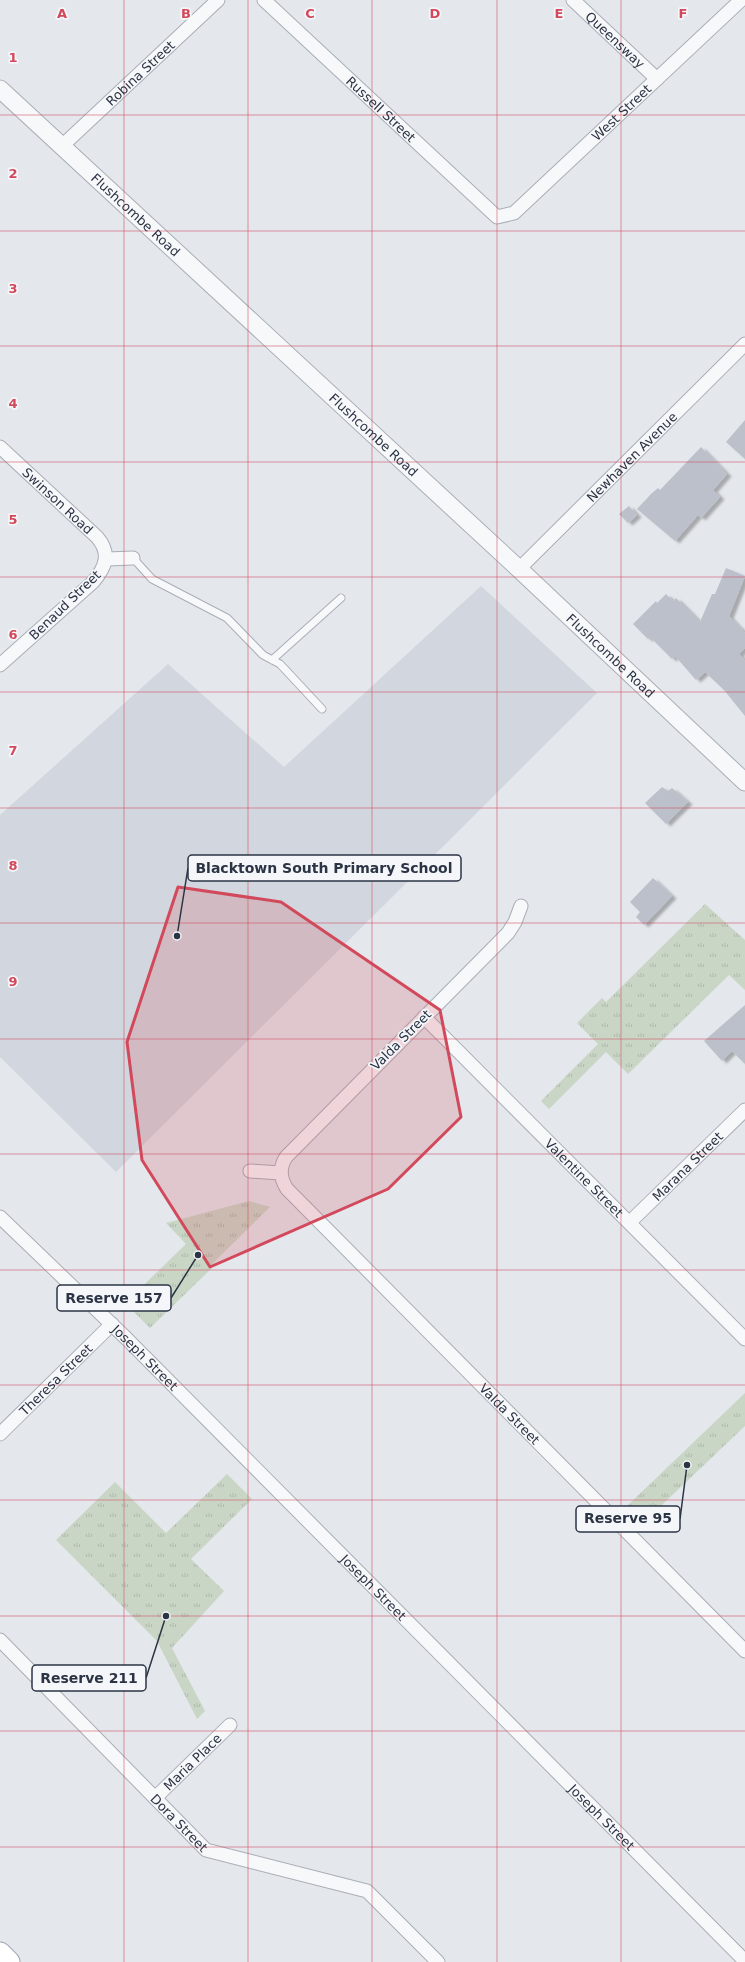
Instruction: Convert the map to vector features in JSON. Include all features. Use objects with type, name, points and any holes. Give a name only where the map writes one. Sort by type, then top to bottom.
[{"type":"main road","points":[[0,1953],[9,1962]]},
{"type":"street","name":"Robina Street","points":[[62,146],[218,0]]},
{"type":"street","name":"Russell Street","points":[[264,0],[497,217]]},
{"type":"street","name":"Queensway","points":[[572,0],[657,79]]},
{"type":"street","name":"West Street","points":[[497,217],[514,213],[742,0]]},
{"type":"street","name":"Flushcombe Road","points":[[0,89],[519,569],[745,782]]},
{"type":"street","name":"Newhaven Avenue","points":[[519,569],[745,344]]},
{"type":"street","name":"Swinson Road","points":[[0,448],[97,537],[103,545],[107,559]]},
{"type":"street","points":[[107,559],[133,558]]},
{"type":"street","name":"Benaud Street","points":[[0,665],[93,582],[100,575],[107,559]]},
{"type":"street","name":"Valda Street","points":[[521,906],[515,922],[508,934],[286,1157],[281,1173],[283,1183],[287,1189],[745,1651]]},
{"type":"street","name":"Valentine Street","points":[[424,1017],[745,1339]]},
{"type":"street","name":"Marana Street","points":[[630,1222],[745,1110]]},
{"type":"street","points":[[250,1171],[281,1173]]},
{"type":"street","name":"Joseph Street","points":[[0,1217],[112,1324],[745,1961]]},
{"type":"street","name":"Theresa Street","points":[[0,1434],[112,1324]]},
{"type":"street","name":"Dora Street","points":[[0,1640],[202,1847],[210,1852],[369,1892],[438,1962]]},
{"type":"street","name":"Maria Place","points":[[155,1798],[230,1725]]},
{"type":"lane","points":[[133,558],[152,579],[227,618],[263,655],[280,664],[322,709]]},
{"type":"lane","points":[[272,660],[341,598]]},
{"type":"highlighted area","points":[[178,887],[281,902],[440,1010],[461,1117],[388,1189],[210,1267],[142,1160],[127,1042]]},
{"type":"shaded area","points":[[481,586],[597,693],[116,1172],[0,1057],[0,815],[168,664],[284,767]]},
{"type":"green space","points":[[705,904],[745,940],[745,990],[729,975],[628,1074],[606,1052],[549,1109],[541,1101],[598,1044],[577,1023],[602,998],[606,1002]]},
{"type":"green space","points":[[249,1201],[270,1207],[210,1266],[212,1268],[150,1328],[125,1303],[186,1244],[166,1223]]},
{"type":"green space","points":[[745,1393],[745,1426],[644,1522],[628,1505]]},
{"type":"green space","points":[[227,1474],[252,1499],[191,1559],[224,1591],[172,1648],[205,1711],[197,1719],[157,1641],[56,1540],[115,1482],[166,1533]]},
{"type":"building","points":[[745,420],[745,459],[726,442]]},
{"type":"building","points":[[701,447],[727,474],[713,490],[720,497],[701,518],[698,515],[675,541],[637,509],[658,488],[660,490]]},
{"type":"building","points":[[629,506],[637,515],[628,523],[619,514]]},
{"type":"building","points":[[726,568],[745,576],[729,616],[745,633],[745,648],[739,654],[745,661],[745,716],[724,690],[705,672],[696,680],[675,656],[672,659],[650,637],[648,639],[633,624],[656,601],[657,603],[666,594],[673,601],[676,598],[700,622],[712,594],[715,594]]},
{"type":"building","points":[[662,787],[668,791],[672,788],[688,802],[666,824],[645,803]]},
{"type":"building","points":[[653,878],[672,896],[644,925],[636,917],[640,912],[630,902]]},
{"type":"building","points":[[745,1005],[745,1064],[732,1051],[722,1061],[704,1041]]},
{"type":"place","name":"Blacktown South Primary School","points":[[177,936]]},
{"type":"place","name":"Reserve 157","points":[[198,1255]]},
{"type":"place","name":"Reserve 95","points":[[687,1465]]},
{"type":"place","name":"Reserve 211","points":[[166,1616]]}]
